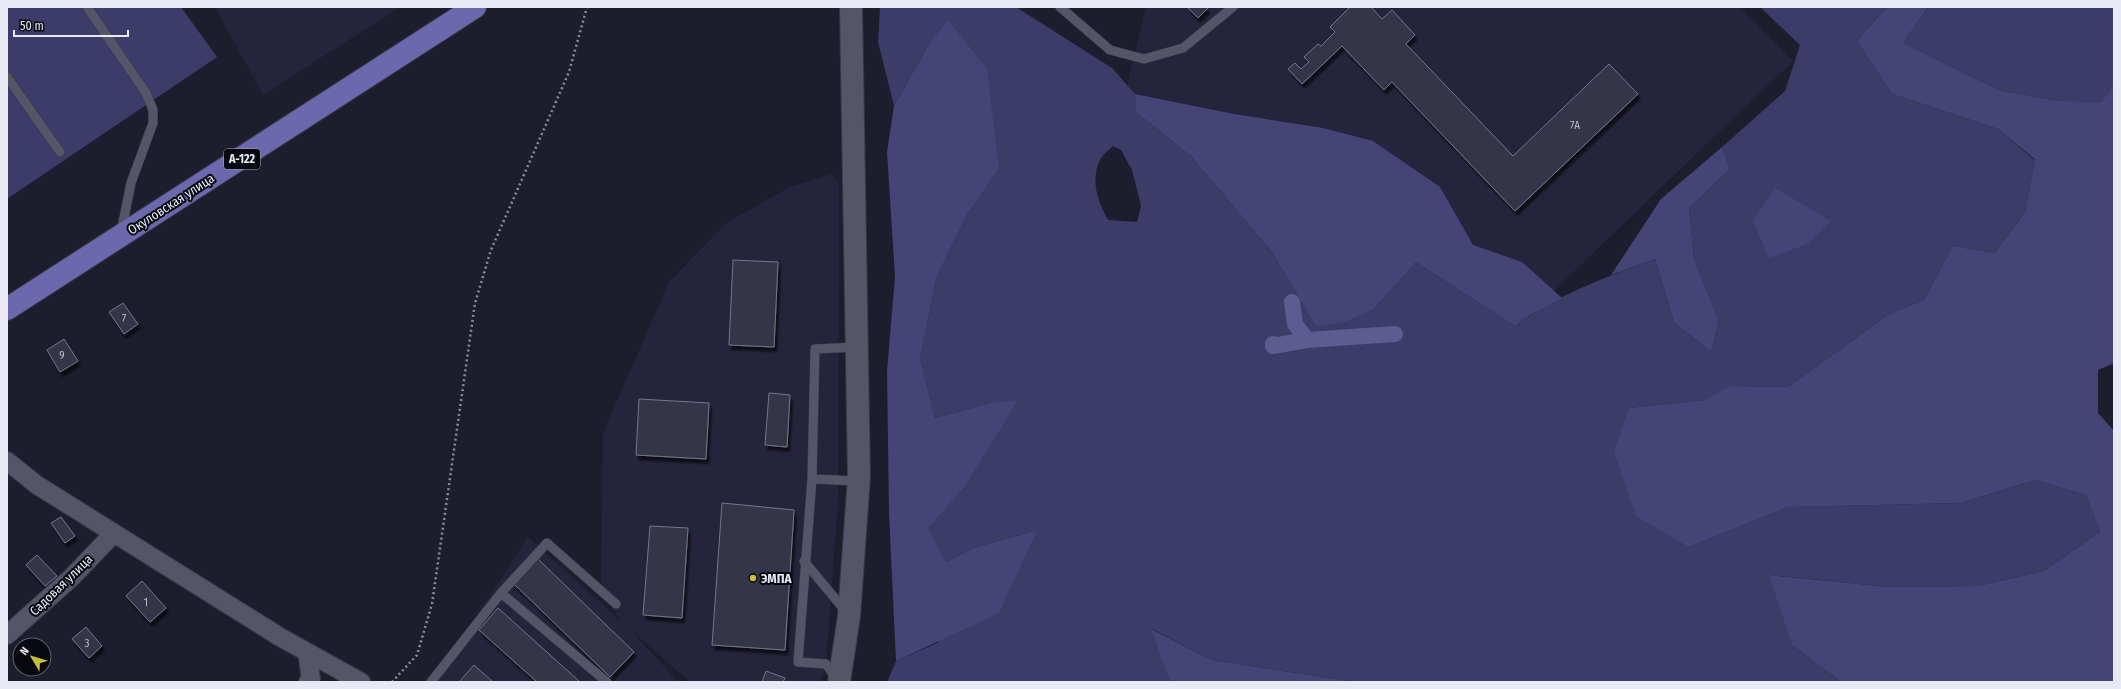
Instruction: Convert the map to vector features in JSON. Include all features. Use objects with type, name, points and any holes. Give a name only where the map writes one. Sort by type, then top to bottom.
[{"type":"main road","name":"Окуловская улица","points":[[7,309],[475,7]]},
{"type":"main road","points":[[838,682],[849,616],[858,481],[858,347],[851,7]]},
{"type":"street","points":[[7,461],[36,485],[280,637],[361,682]]},
{"type":"street","name":"Садовая улица","points":[[7,636],[72,577],[114,533]]},
{"type":"street","points":[[307,652],[310,679],[308,682]]},
{"type":"lane","points":[[86,7],[146,93],[153,110],[153,123],[131,183],[121,236]]},
{"type":"lane","points":[[1060,7],[1110,50],[1144,59],[1183,48],[1233,7]]},
{"type":"lane","points":[[7,77],[60,152]]},
{"type":"lane","points":[[838,682],[826,664],[798,662],[804,561],[812,479],[815,349],[858,347]]},
{"type":"lane","points":[[812,479],[858,481]]},
{"type":"lane","points":[[431,682],[501,593],[547,542],[616,604]]},
{"type":"lane","points":[[804,561],[849,616]]},
{"type":"lane","points":[[501,593],[606,682]]},
{"type":"path","points":[[392,682],[417,655],[432,604],[475,303],[491,250],[569,72],[587,7]]},
{"type":"shaded area","points":[[7,7],[181,7],[217,57],[7,199]]},
{"type":"shaded area","points":[[215,7],[400,7],[263,95]]},
{"type":"shaded area","points":[[880,7],[1016,7],[1112,68],[1135,94],[1136,112],[1191,156],[1272,252],[1316,327],[1374,309],[1416,262],[1515,326],[1547,305],[1565,296],[1600,280],[1655,259],[1674,322],[1711,352],[1719,321],[1694,259],[1689,208],[1730,169],[1722,147],[1785,91],[1800,45],[1760,7],[1887,7],[1857,41],[1892,94],[1998,129],[2035,160],[2025,212],[1995,253],[1953,246],[1924,300],[1889,314],[1788,387],[1731,386],[1704,400],[1629,408],[1689,547],[1789,507],[1961,503],[2035,480],[2086,495],[2100,532],[2044,571],[1978,586],[1888,587],[1770,575],[1792,645],[1841,682],[1355,682],[1212,660],[1152,629],[1170,682],[887,682],[896,661],[937,643],[1037,530],[973,548],[946,562],[927,528],[963,489],[990,403],[935,418],[920,358],[937,276],[968,213],[999,169],[929,44],[894,106],[878,42]],"holes":[[[1113,146],[1121,150],[1132,170],[1141,206],[1137,222],[1108,220],[1098,199],[1096,191],[1097,168],[1101,158]]]},
{"type":"shaded area","points":[[1146,7],[1740,7],[1793,61],[1434,406],[1123,103]]},
{"type":"shaded area","points":[[1887,7],[1928,7],[1903,43],[1999,90],[2052,100],[2101,103],[2114,84],[2114,363],[2098,370],[2098,413],[2114,431],[2114,682],[1841,682],[1792,645],[1769,575],[1888,587],[1978,586],[2044,571],[2100,532],[2086,495],[2035,480],[1961,503],[1789,507],[1689,547],[1636,516],[1614,452],[1629,408],[1704,400],[1730,386],[1788,387],[1889,314],[1924,300],[1953,246],[1995,253],[2025,212],[2035,159],[1998,129],[1892,94],[1857,41]]},
{"type":"shaded area","points":[[1928,7],[2114,7],[2114,84],[2101,104],[2052,100],[1999,90],[1903,43]]},
{"type":"shaded area","points":[[948,20],[987,69],[999,169],[968,213],[937,276],[920,358],[935,418],[990,403],[1018,400],[963,489],[928,528],[946,562],[973,548],[1037,530],[999,613],[896,661],[889,513],[887,371],[895,277],[887,152],[894,106],[929,44]]},
{"type":"shaded area","points":[[1135,94],[1234,114],[1323,128],[1373,141],[1440,187],[1473,245],[1522,262],[1562,298],[1530,315],[1515,326],[1416,262],[1374,309],[1347,321],[1316,327],[1272,252],[1191,156],[1136,112]]},
{"type":"shaded area","points":[[1722,147],[1730,169],[1689,208],[1694,259],[1719,321],[1711,352],[1674,322],[1655,259],[1611,275],[1661,199]]},
{"type":"shaded area","points":[[832,174],[839,182],[838,502],[826,664],[820,682],[690,682],[629,628],[678,682],[433,682],[528,537],[622,622],[601,593],[603,433],[669,282],[726,223],[790,187]]},
{"type":"shaded area","points":[[1775,188],[1831,221],[1807,244],[1769,258],[1753,221]]},
{"type":"shaded area","points":[[1151,629],[1212,660],[1355,682],[1170,682]]},
{"type":"building","points":[[1187,7],[1207,7],[1208,8],[1198,18]]},
{"type":"building","points":[[1350,7],[1371,7],[1382,19],[1392,10],[1415,35],[1406,44],[1513,156],[1609,64],[1638,94],[1515,211],[1392,82],[1384,90],[1342,46],[1302,84],[1288,69],[1295,63],[1301,69],[1309,62],[1304,57],[1318,44],[1321,46],[1335,32],[1330,27]]},
{"type":"building","points":[[733,260],[778,262],[774,347],[729,345]]},
{"type":"building","points":[[123,303],[138,324],[124,334],[109,312]]},
{"type":"building","points":[[64,339],[78,361],[60,372],[47,350]]},
{"type":"building","points":[[769,393],[790,395],[787,447],[765,445]]},
{"type":"building","points":[[639,399],[709,403],[706,459],[636,455]]},
{"type":"building","name":"ЭМПА","points":[[722,503],[794,510],[785,650],[712,645]]},
{"type":"building","points":[[61,517],[75,536],[65,543],[51,523]]},
{"type":"building","points":[[650,526],[688,528],[682,618],[643,615]]},
{"type":"building","points":[[37,555],[57,576],[45,586],[26,565]]},
{"type":"building","points":[[538,559],[634,652],[610,677],[514,584]]},
{"type":"building","points":[[142,581],[166,608],[150,622],[126,596]]},
{"type":"building","points":[[498,608],[580,682],[537,682],[479,630]]},
{"type":"building","points":[[86,627],[102,646],[89,658],[72,639]]},
{"type":"building","points":[[474,665],[493,682],[459,682]]},
{"type":"building","points":[[766,671],[785,678],[783,682],[762,682]]},
{"type":"waterway","points":[[1292,302],[1295,324],[1307,340],[1395,334]]},
{"type":"waterway","points":[[1273,344],[1273,346],[1307,340]]},
{"type":"place","name":"ЭМПА","points":[[753,578]]}]
